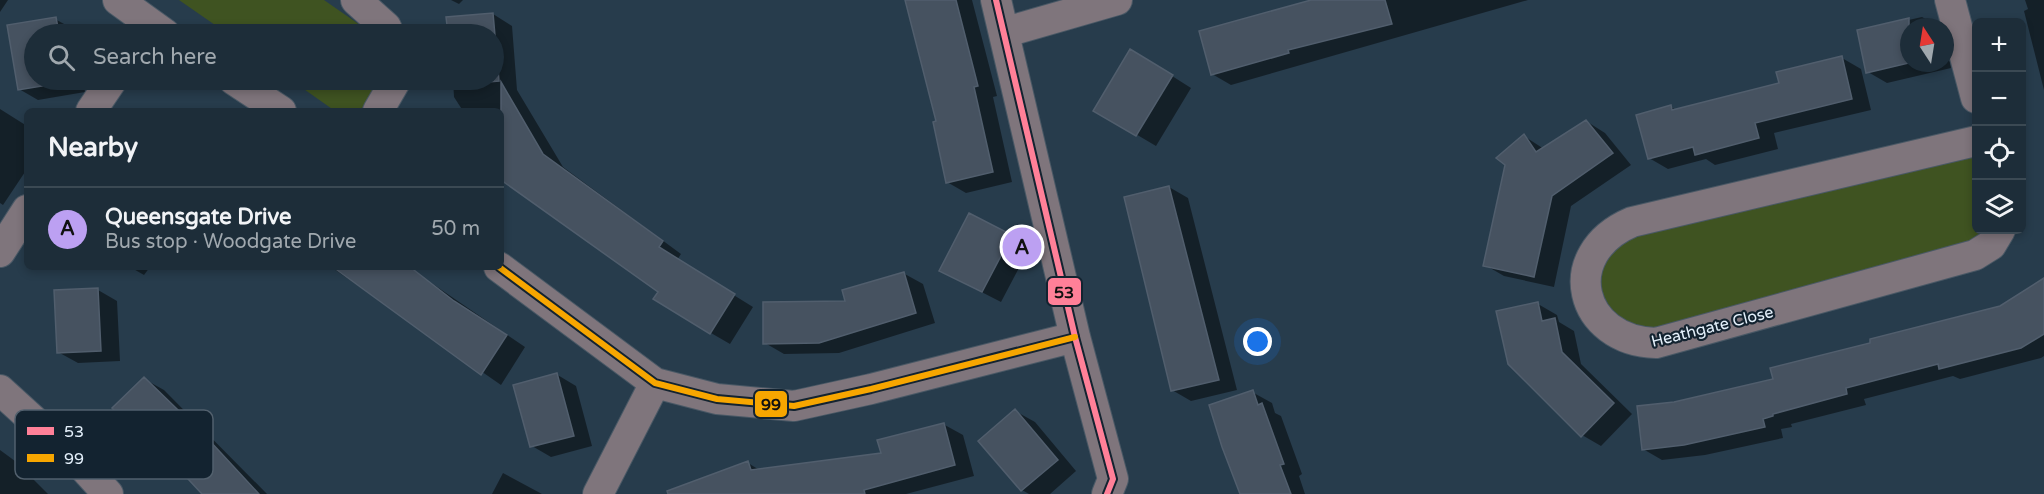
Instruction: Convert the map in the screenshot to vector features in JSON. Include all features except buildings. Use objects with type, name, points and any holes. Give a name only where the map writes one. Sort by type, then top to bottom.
[{"type":"street","points":[[118,0],[144,24]]},
{"type":"street","points":[[356,0],[383,24]]},
{"type":"street","points":[[996,0],[1075,337],[1117,489]]},
{"type":"street","points":[[1005,32],[1117,0]]},
{"type":"street","points":[[1950,0],[1972,80]]},
{"type":"street","points":[[93,108],[105,90]]},
{"type":"street","points":[[249,90],[276,108]]},
{"type":"street","points":[[380,108],[390,90]]},
{"type":"street","name":"Heathgate Close","points":[[1972,142],[1632,222],[1613,230],[1595,249],[1587,265],[1585,283],[1590,303],[1613,332],[1627,339],[1656,343],[1975,255],[1991,245],[1998,234]]},
{"type":"street","points":[[0,252],[24,215]]},
{"type":"street","points":[[503,270],[655,383],[717,399],[794,406],[871,389],[1075,337]]},
{"type":"street","points":[[598,494],[655,383]]},
{"type":"street","points":[[0,390],[22,410]]},
{"type":"street","points":[[94,479],[108,494]]},
{"type":"green space","points":[[179,0],[324,0],[359,24],[214,24]]},
{"type":"green space","points":[[305,90],[379,90],[362,108],[331,108]]},
{"type":"green space","points":[[1972,142],[1972,234],[1995,234],[1627,339],[1587,265],[1613,230]]},
{"type":"transit line","name":"53","points":[[996,0],[1075,337],[1113,479],[1107,494]]},
{"type":"transit line","name":"99","points":[[503,270],[655,383],[717,399],[794,406],[871,389],[1075,337]]},
{"type":"place","name":"Queensgate Drive","points":[[1022,247]]}]
